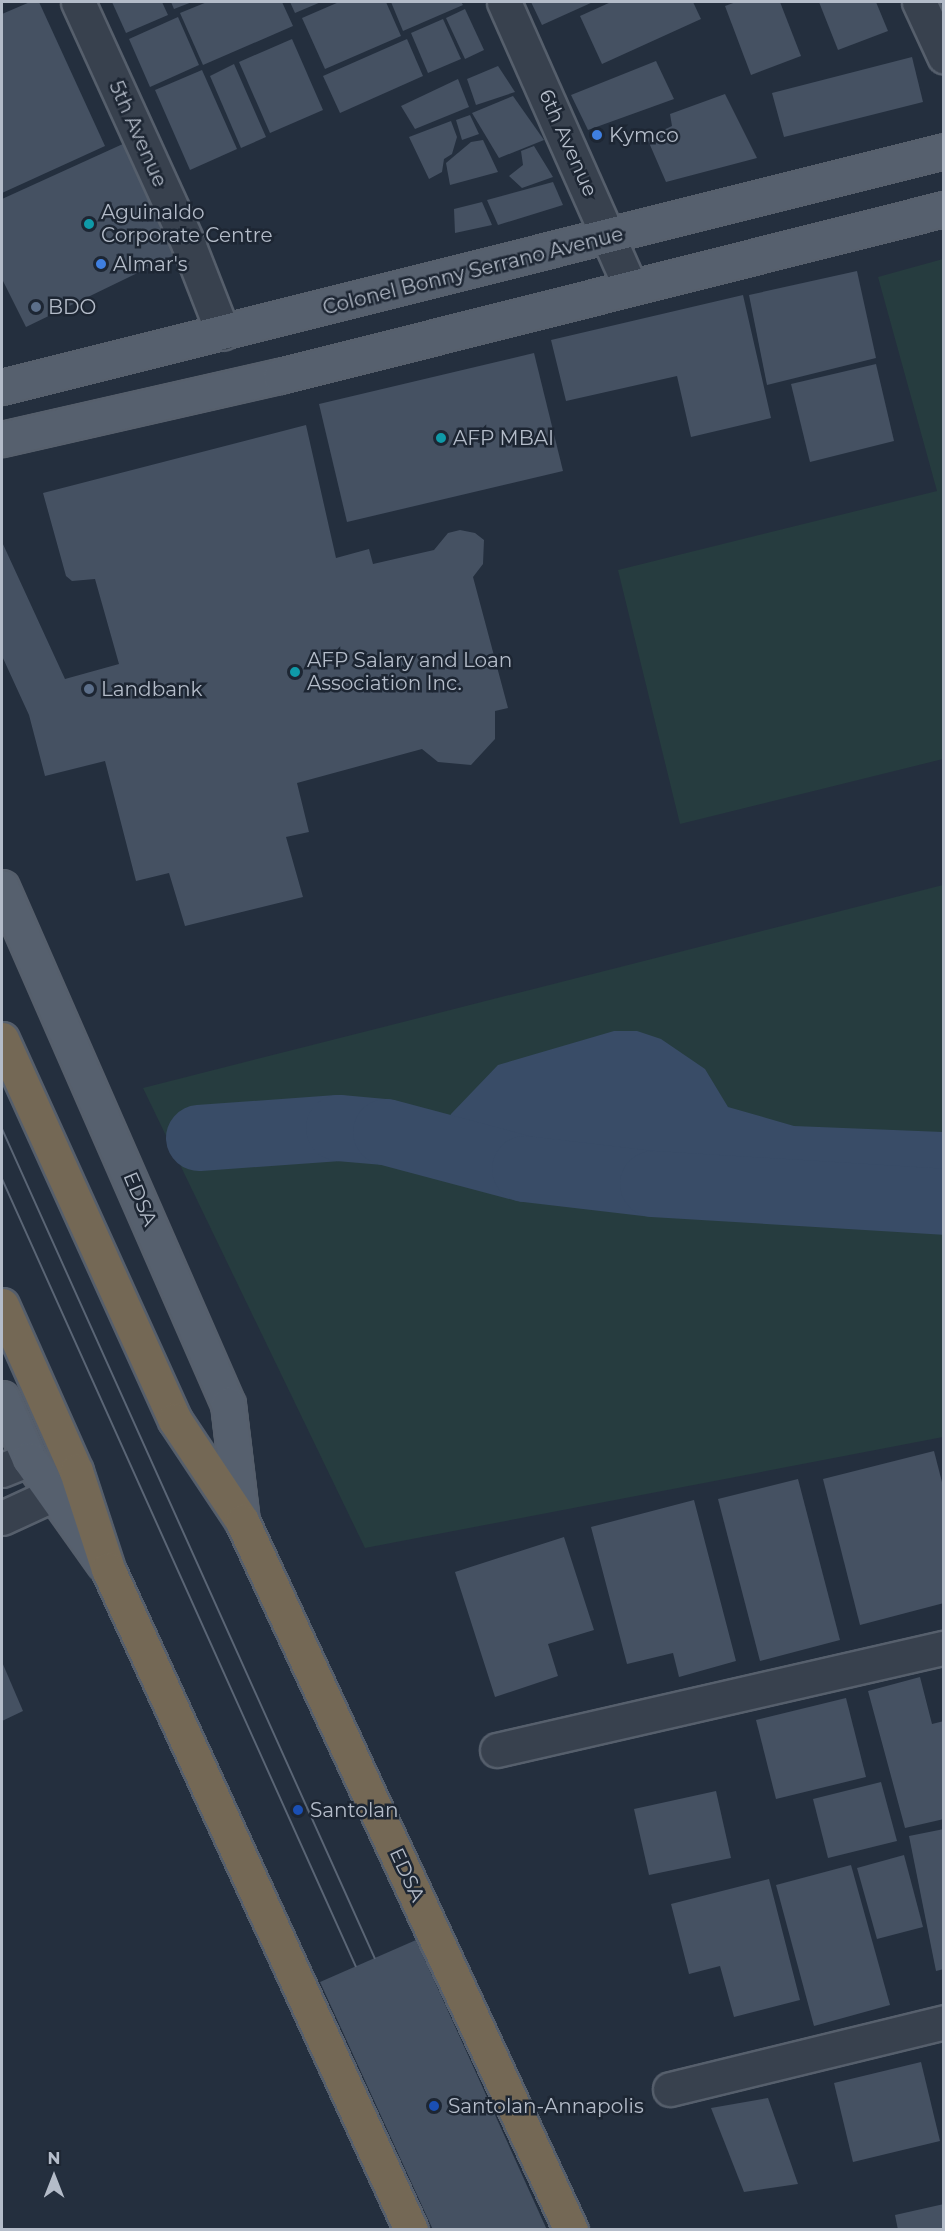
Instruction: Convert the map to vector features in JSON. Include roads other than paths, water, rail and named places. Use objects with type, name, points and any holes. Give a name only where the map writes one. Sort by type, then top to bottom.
[{"type":"highway","name":"EDSA","points":[[2,1039],[175,1420],[242,1521],[571,2229]]},
{"type":"highway","points":[[2,1305],[76,1471],[108,1569],[411,2229]]},
{"type":"main road","name":"Colonel Bonny Serrano Avenue","points":[[2,387],[611,237],[944,151]]},
{"type":"main road","points":[[2,440],[280,376],[630,286],[944,209]]},
{"type":"main road","name":"EDSA","points":[[2,886],[228,1404],[242,1521]]},
{"type":"main road","points":[[2,1398],[15,1465],[52,1495],[108,1569]]},
{"type":"street","name":"5th Avenue","points":[[78,2],[209,295],[223,333]]},
{"type":"street","name":"6th Avenue","points":[[504,2],[611,237],[630,286]]},
{"type":"street","points":[[919,2],[944,56]]},
{"type":"street","points":[[2,1518],[52,1495]]},
{"type":"street","points":[[497,1750],[944,1648]]},
{"type":"street","points":[[670,2089],[944,2022]]},
{"type":"water","points":[[614,1031],[637,1031],[661,1039],[705,1069],[728,1107],[794,1126],[943,1132],[943,1192],[643,1175],[582,1168],[511,1158],[454,1143],[442,1129],[451,1114],[498,1065]]},
{"type":"waterway","points":[[199,1138],[339,1128],[386,1132],[525,1169],[653,1184],[944,1202]]},
{"type":"tram line","points":[[2,1128],[375,1958]]},
{"type":"tram line","points":[[2,1178],[356,1966]]},
{"type":"place","name":"Kymco","points":[[597,135]]},
{"type":"place","name":"Aguinaldo Corporate Centre","points":[[89,224]]},
{"type":"place","name":"Almar's","points":[[101,264]]},
{"type":"place","name":"BDO","points":[[36,307]]},
{"type":"place","name":"AFP MBAI","points":[[441,438]]},
{"type":"place","name":"AFP Salary and Loan Association Inc.","points":[[295,672]]},
{"type":"place","name":"Landbank","points":[[89,689]]},
{"type":"place","name":"Santolan","points":[[298,1810]]},
{"type":"place","name":"Santolan-Annapolis","points":[[434,2106]]}]
